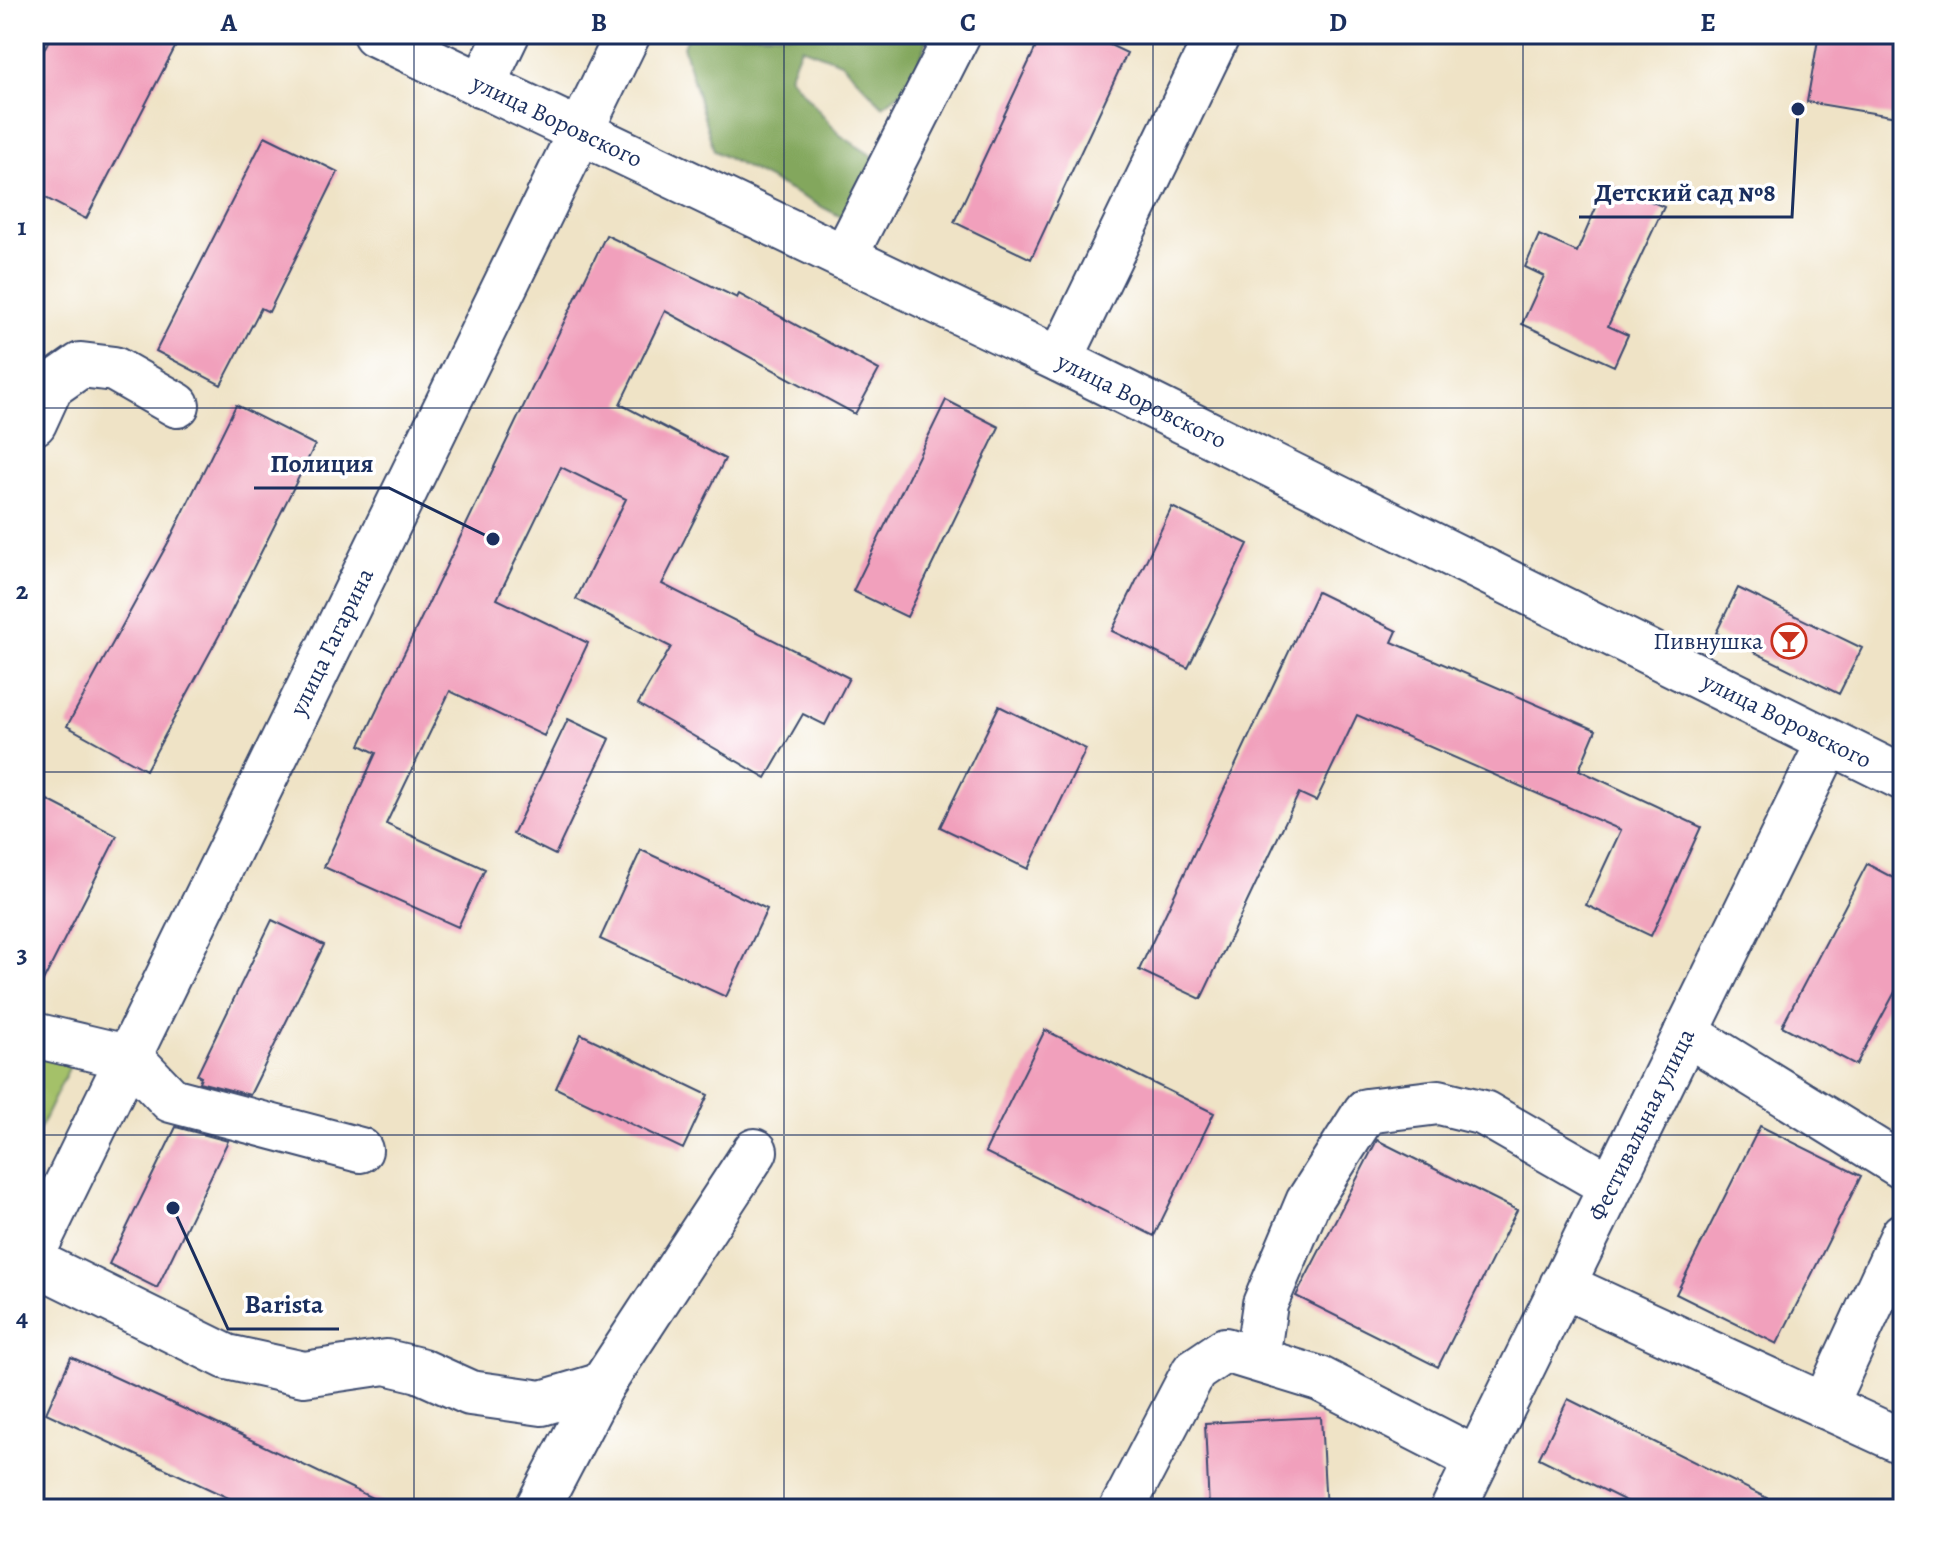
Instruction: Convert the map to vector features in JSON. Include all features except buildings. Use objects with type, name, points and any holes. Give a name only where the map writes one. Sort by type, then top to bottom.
[{"type":"street","name":"улица Воровского","points":[[375,34],[1060,360],[1902,776]]},
{"type":"street","points":[[482,86],[507,34]]},
{"type":"street","name":"улица Гагарина","points":[[34,1251],[131,1058],[628,34]]},
{"type":"street","points":[[845,256],[958,34]]},
{"type":"street","points":[[1060,360],[1218,34]]},
{"type":"street","points":[[34,423],[51,386],[81,365],[114,369],[177,405]]},
{"type":"street","name":"Фестивальная улица","points":[[1453,1509],[1829,742]]},
{"type":"street","points":[[1686,1033],[1903,1167]]},
{"type":"street","points":[[34,1035],[131,1058],[171,1100],[360,1150]]},
{"type":"street","points":[[1257,1358],[1265,1304],[1308,1202],[1366,1111],[1439,1102],[1484,1113],[1611,1186]]},
{"type":"street","points":[[537,1509],[602,1385],[755,1151]]},
{"type":"street","points":[[1824,1406],[1903,1235]]},
{"type":"street","points":[[34,1262],[227,1357],[304,1374],[386,1362],[419,1370],[470,1393],[542,1403],[602,1385]]},
{"type":"street","points":[[1562,1285],[1903,1442]]},
{"type":"street","points":[[1122,1509],[1194,1371],[1225,1350],[1320,1379],[1476,1459]]},
{"type":"green space","points":[[688,34],[930,34],[909,86],[883,106],[841,62],[801,47],[789,76],[840,135],[877,159],[845,219],[714,151],[683,46]]},
{"type":"green space","points":[[43,1053],[70,1066],[34,1140],[34,1071]]},
{"type":"place","name":"Детский сад №8","points":[[1798,109]]},
{"type":"place","name":"Полиция","points":[[493,539]]},
{"type":"place","name":"Пивнушка","points":[[1789,641]]},
{"type":"place","name":"Barista","points":[[173,1208]]}]
